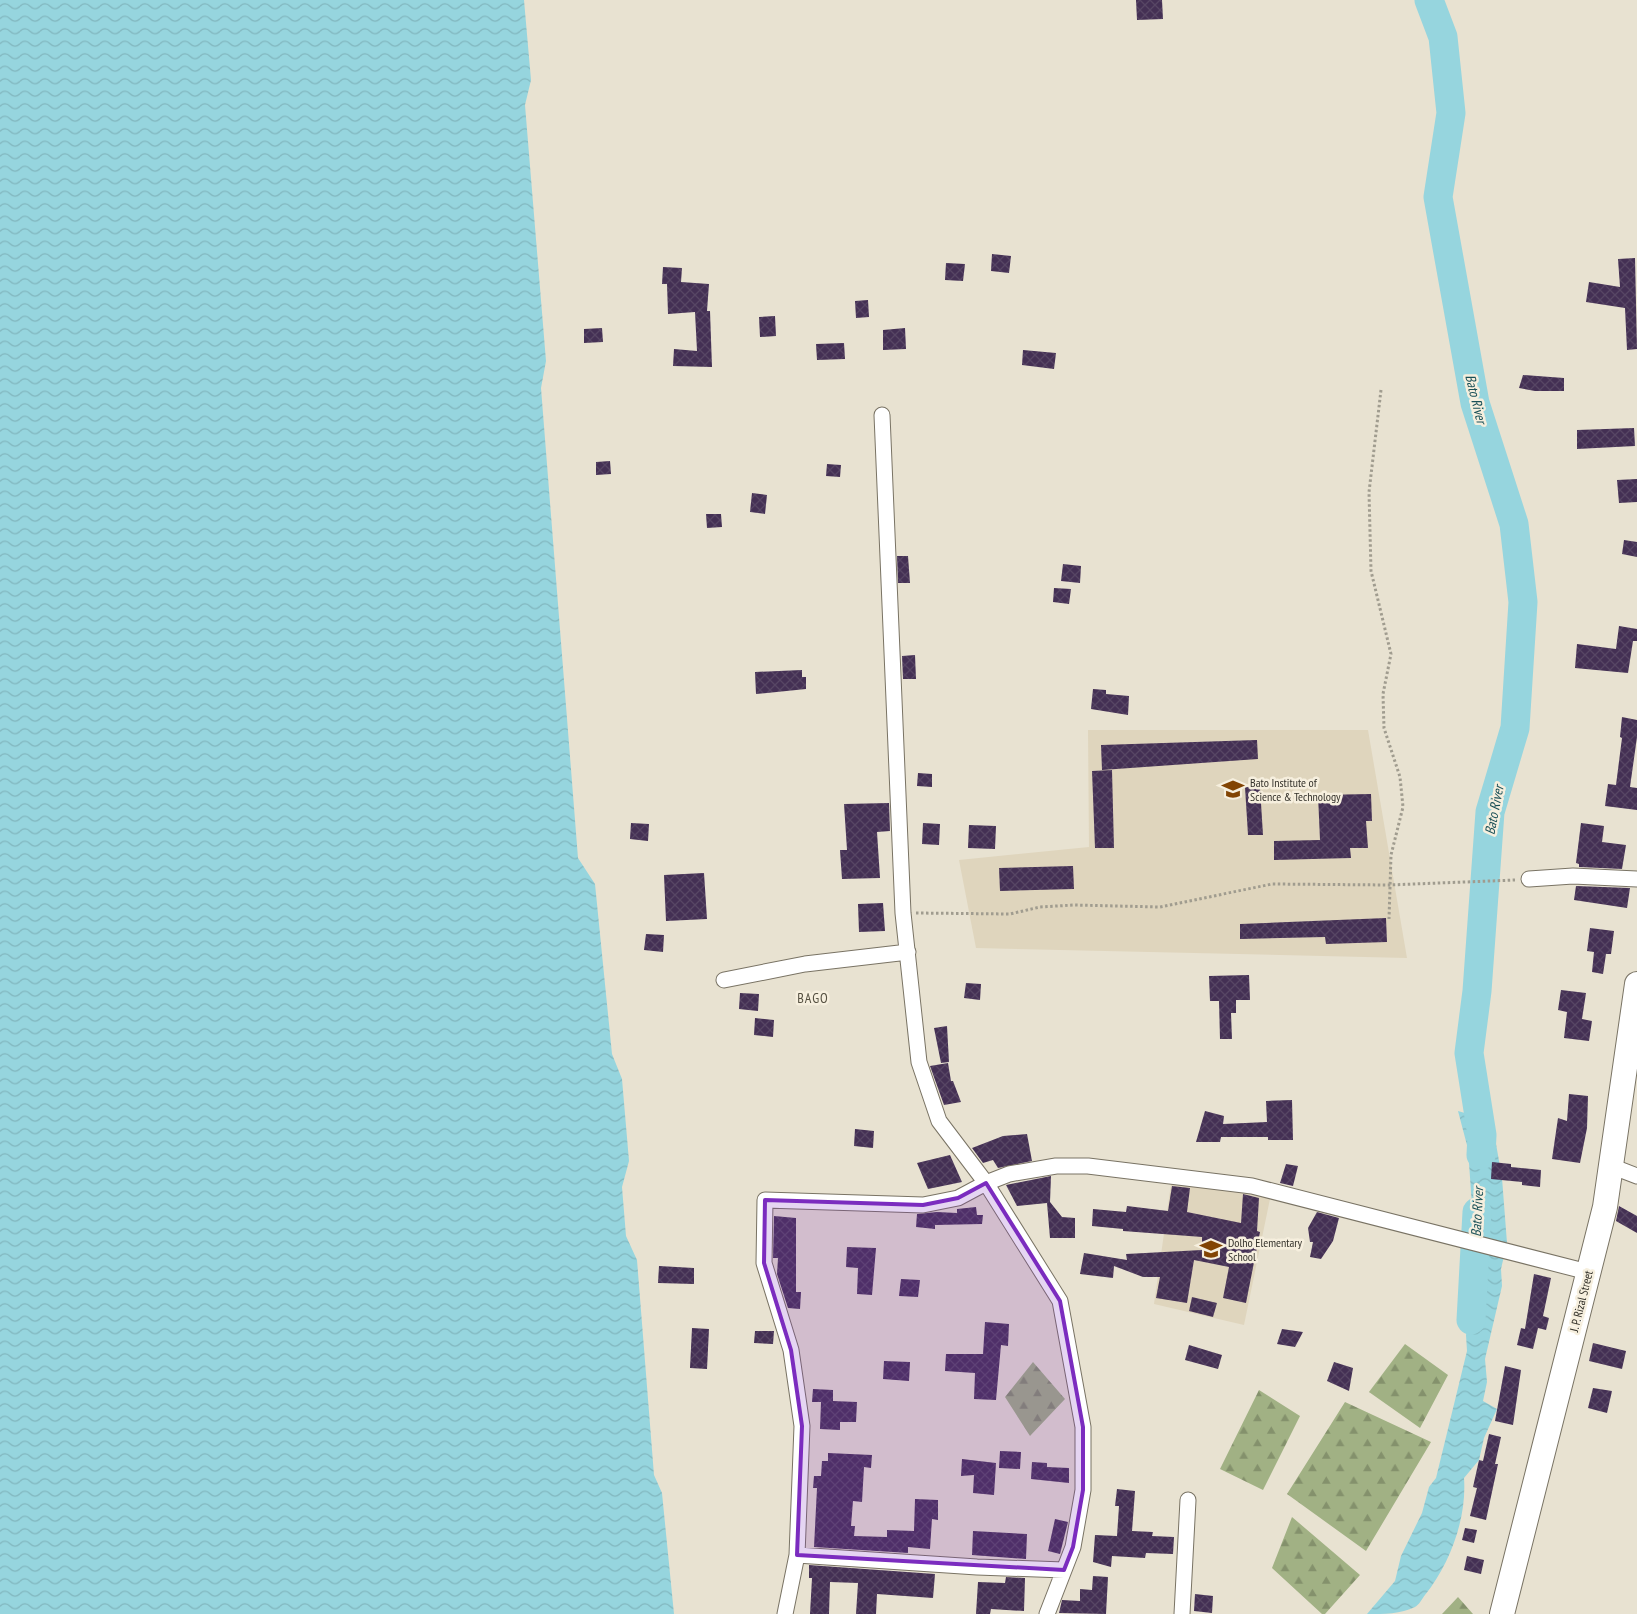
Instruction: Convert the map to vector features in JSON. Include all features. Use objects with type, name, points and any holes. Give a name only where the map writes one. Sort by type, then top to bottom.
[{"type":"main road","name":"J. P. Rizal Street","points":[[1502,1614],[1605,1206],[1637,984]]},
{"type":"street","points":[[882,416],[903,913],[919,1062],[939,1121],[986,1182],[1060,1300],[1083,1427],[1083,1490],[1073,1546],[1047,1614]]},
{"type":"street","points":[[1529,879],[1573,876],[1637,879]]},
{"type":"street","points":[[724,980],[805,964],[908,952]]},
{"type":"street","points":[[785,1614],[797,1555],[802,1426],[791,1350],[764,1263],[765,1200],[923,1205],[958,1198],[986,1182],[1009,1174],[1056,1166],[1088,1166],[1252,1186],[1588,1272]]},
{"type":"street","points":[[1611,1166],[1637,1176]]},
{"type":"street","points":[[1182,1614],[1188,1500]]},
{"type":"street","points":[[797,1555],[977,1567],[1064,1570]]},
{"type":"path","points":[[1381,390],[1369,492],[1370,571],[1391,654],[1383,694],[1384,728],[1400,777],[1403,807],[1391,855],[1389,919]]},
{"type":"path","points":[[903,913],[1010,914],[1074,904],[1160,907],[1272,884],[1389,885],[1529,879]]},
{"type":"highlighted area","points":[[986,1183],[1060,1301],[1083,1427],[1083,1490],[1073,1547],[1064,1570],[797,1555],[802,1426],[791,1350],[764,1263],[765,1200],[923,1205],[958,1198]]},
{"type":"shaded area","name":"Bato Institute of Science & Technology","points":[[1088,730],[1368,730],[1407,958],[976,948],[959,860],[1089,847]]},
{"type":"shaded area","name":"Dolho Elementary School","points":[[1172,1177],[1271,1194],[1244,1325],[1154,1304]]},
{"type":"green space","points":[[1405,1344],[1448,1375],[1420,1428],[1369,1392]]},
{"type":"green space","points":[[1033,1362],[1065,1399],[1030,1436],[1005,1397]]},
{"type":"green space","points":[[1259,1390],[1300,1416],[1263,1490],[1220,1469]]},
{"type":"green space","points":[[1345,1402],[1431,1442],[1366,1551],[1287,1494]]},
{"type":"green space","points":[[1292,1517],[1360,1575],[1325,1614],[1322,1614],[1272,1568]]},
{"type":"green space","points":[[1458,1597],[1473,1614],[1442,1614]]},
{"type":"water","points":[[0,0],[524,0],[531,80],[525,105],[546,361],[541,388],[578,858],[595,884],[612,1054],[622,1079],[629,1161],[622,1187],[626,1236],[637,1260],[654,1475],[662,1493],[674,1614],[0,1614]]},
{"type":"water","points":[[1458,1111],[1492,1121],[1502,1178],[1507,1243],[1501,1269],[1502,1286],[1485,1359],[1487,1382],[1483,1401],[1497,1409],[1484,1438],[1479,1460],[1464,1478],[1463,1509],[1460,1524],[1449,1555],[1434,1583],[1415,1607],[1386,1614],[1367,1614],[1395,1581],[1401,1556],[1422,1513],[1429,1487],[1436,1478],[1467,1351],[1466,1335],[1472,1309],[1471,1292],[1478,1256],[1474,1234],[1468,1149]]},
{"type":"building","points":[[1136,0],[1162,0],[1163,19],[1137,20]]},
{"type":"building","points":[[992,254],[1011,256],[1009,273],[991,271]]},
{"type":"building","points":[[1635,258],[1637,349],[1627,350],[1625,308],[1586,302],[1589,282],[1620,287],[1618,259]]},
{"type":"building","points":[[946,263],[965,264],[963,281],[945,280]]},
{"type":"building","points":[[663,267],[682,268],[681,282],[709,284],[707,311],[710,311],[712,367],[673,366],[674,349],[697,351],[695,312],[668,314],[667,284],[662,284]]},
{"type":"building","points":[[868,300],[869,317],[856,318],[855,301]]},
{"type":"building","points":[[775,316],[776,336],[760,337],[759,317]]},
{"type":"building","points":[[602,328],[603,342],[584,343],[584,329]]},
{"type":"building","points":[[905,328],[906,349],[883,350],[883,330]]},
{"type":"building","points":[[844,343],[845,359],[817,360],[816,344]]},
{"type":"building","points":[[1023,350],[1056,353],[1054,369],[1022,365]]},
{"type":"building","points":[[1523,375],[1564,378],[1564,391],[1535,391],[1519,388]]},
{"type":"building","points":[[1634,428],[1635,446],[1577,449],[1577,430]]},
{"type":"building","points":[[610,461],[611,474],[596,475],[596,462]]},
{"type":"building","points":[[827,464],[841,465],[840,477],[826,476]]},
{"type":"building","points":[[1637,479],[1637,502],[1619,503],[1617,480]]},
{"type":"building","points":[[752,493],[767,495],[765,514],[750,512]]},
{"type":"building","points":[[706,514],[721,514],[722,527],[707,528]]},
{"type":"building","points":[[1624,540],[1637,542],[1637,557],[1622,554]]},
{"type":"building","points":[[897,556],[908,556],[910,583],[898,583]]},
{"type":"building","points":[[1063,564],[1081,566],[1080,583],[1061,581]]},
{"type":"building","points":[[1054,588],[1071,589],[1069,604],[1053,602]]},
{"type":"building","points":[[1619,626],[1637,629],[1637,641],[1633,641],[1628,673],[1575,668],[1577,644],[1616,649]]},
{"type":"building","points":[[915,655],[916,679],[903,679],[902,656]]},
{"type":"building","points":[[802,670],[802,677],[806,677],[806,689],[756,694],[755,672]]},
{"type":"building","points":[[1093,689],[1106,690],[1106,694],[1129,696],[1128,715],[1091,709]]},
{"type":"building","points":[[1622,717],[1637,720],[1637,737],[1630,787],[1637,788],[1637,810],[1605,806],[1608,784],[1616,785],[1622,738],[1620,737]]},
{"type":"building","points":[[1257,740],[1258,759],[1102,770],[1101,745]]},
{"type":"building","points":[[1112,770],[1114,848],[1095,848],[1092,771]]},
{"type":"building","points":[[918,773],[932,774],[932,787],[917,786]]},
{"type":"building","points":[[1245,787],[1260,787],[1263,835],[1248,835]]},
{"type":"building","points":[[1371,794],[1372,821],[1366,821],[1368,848],[1350,848],[1351,858],[1274,860],[1274,841],[1320,840],[1318,795]]},
{"type":"building","points":[[889,803],[890,831],[877,832],[880,878],[842,879],[840,850],[847,850],[844,804]]},
{"type":"building","points":[[631,823],[649,824],[648,841],[630,839]]},
{"type":"building","points":[[923,823],[940,824],[939,845],[922,844]]},
{"type":"building","points":[[1581,823],[1604,826],[1602,842],[1626,845],[1622,869],[1579,867],[1579,864],[1576,863]]},
{"type":"building","points":[[969,825],[996,826],[995,849],[968,848]]},
{"type":"building","points":[[1073,866],[1074,889],[1000,891],[999,868]]},
{"type":"building","points":[[704,873],[707,919],[666,921],[664,875]]},
{"type":"building","points":[[1576,886],[1630,888],[1627,908],[1574,900]]},
{"type":"building","points":[[883,903],[885,931],[859,932],[858,904]]},
{"type":"building","points":[[1386,918],[1387,942],[1326,944],[1325,937],[1240,939],[1240,924]]},
{"type":"building","points":[[1590,928],[1614,931],[1611,954],[1606,954],[1603,974],[1592,972],[1594,952],[1587,951]]},
{"type":"building","points":[[646,934],[664,935],[663,952],[644,950]]},
{"type":"building","points":[[1249,975],[1250,1000],[1236,1000],[1236,1013],[1231,1013],[1232,1039],[1220,1039],[1219,1001],[1210,1001],[1209,976]]},
{"type":"building","points":[[966,983],[981,984],[980,1000],[964,998]]},
{"type":"building","points":[[1561,990],[1586,993],[1582,1019],[1592,1021],[1589,1041],[1564,1038],[1567,1012],[1558,1010]]},
{"type":"building","points":[[740,993],[759,994],[758,1011],[739,1009]]},
{"type":"building","points":[[755,1018],[774,1020],[773,1037],[754,1035]]},
{"type":"building","points":[[947,1026],[949,1062],[941,1063],[934,1028]]},
{"type":"building","points":[[948,1063],[951,1081],[953,1081],[961,1102],[944,1105],[930,1066]]},
{"type":"building","points":[[1569,1094],[1588,1096],[1587,1128],[1580,1163],[1552,1159],[1558,1118],[1567,1121]]},
{"type":"building","points":[[1292,1100],[1293,1140],[1268,1140],[1268,1137],[1221,1137],[1220,1142],[1196,1142],[1205,1111],[1224,1116],[1223,1124],[1267,1122],[1266,1101]]},
{"type":"building","points":[[855,1129],[874,1131],[873,1148],[854,1146]]},
{"type":"building","points":[[1027,1134],[1032,1161],[998,1168],[993,1160],[983,1163],[972,1148],[1003,1136]]},
{"type":"building","points":[[950,1155],[962,1182],[928,1189],[917,1163]]},
{"type":"building","points":[[1492,1162],[1511,1164],[1511,1167],[1541,1170],[1540,1187],[1522,1185],[1522,1182],[1491,1179]]},
{"type":"building","points":[[1286,1164],[1298,1166],[1293,1186],[1280,1183]]},
{"type":"building","points":[[1051,1176],[1050,1202],[1062,1217],[1075,1218],[1075,1238],[1050,1238],[1047,1203],[1017,1206],[1006,1185]]},
{"type":"building","points":[[1172,1186],[1190,1188],[1187,1212],[1241,1223],[1243,1194],[1259,1198],[1257,1231],[1260,1232],[1246,1303],[1223,1298],[1229,1267],[1194,1260],[1187,1303],[1156,1298],[1160,1277],[1143,1277],[1114,1266],[1113,1278],[1080,1274],[1084,1253],[1127,1260],[1126,1254],[1202,1250],[1202,1237],[1123,1231],[1123,1229],[1092,1226],[1093,1209],[1126,1212],[1127,1206],[1168,1211]]},
{"type":"building","points":[[1619,1206],[1637,1216],[1637,1233],[1616,1221]]},
{"type":"building","points":[[976,1207],[977,1215],[983,1215],[982,1224],[935,1225],[935,1229],[916,1227],[917,1214],[957,1213],[957,1209]]},
{"type":"building","points":[[1317,1212],[1339,1218],[1333,1241],[1321,1259],[1310,1257],[1313,1242],[1310,1242],[1308,1228]]},
{"type":"building","points":[[774,1216],[796,1218],[796,1292],[801,1292],[800,1309],[788,1308],[777,1274],[778,1258],[773,1258]]},
{"type":"building","points":[[847,1247],[876,1248],[872,1295],[857,1294],[858,1268],[846,1267]]},
{"type":"building","points":[[659,1266],[694,1268],[694,1284],[658,1283]]},
{"type":"building","points":[[1534,1274],[1551,1278],[1543,1316],[1549,1318],[1546,1330],[1538,1328],[1533,1349],[1517,1345],[1521,1328],[1525,1329]]},
{"type":"building","points":[[901,1279],[920,1280],[918,1297],[899,1296]]},
{"type":"building","points":[[1192,1297],[1217,1303],[1213,1317],[1189,1311]]},
{"type":"building","points":[[985,1322],[1009,1324],[1008,1346],[1001,1345],[996,1400],[974,1399],[975,1373],[945,1371],[946,1354],[983,1354]]},
{"type":"building","points":[[692,1328],[709,1329],[707,1369],[690,1368]]},
{"type":"building","points":[[1282,1329],[1303,1332],[1295,1347],[1277,1344]]},
{"type":"building","points":[[755,1331],[774,1331],[773,1344],[754,1343]]},
{"type":"building","points":[[1593,1343],[1626,1351],[1622,1369],[1589,1361]]},
{"type":"building","points":[[1189,1345],[1222,1355],[1218,1369],[1185,1360]]},
{"type":"building","points":[[884,1361],[910,1362],[909,1381],[883,1379]]},
{"type":"building","points":[[1334,1362],[1353,1368],[1349,1391],[1327,1381]]},
{"type":"building","points":[[1505,1366],[1521,1370],[1513,1425],[1495,1421]]},
{"type":"building","points":[[1593,1388],[1612,1391],[1607,1413],[1588,1408]]},
{"type":"building","points":[[813,1389],[833,1390],[833,1401],[857,1402],[856,1422],[840,1422],[840,1430],[820,1429],[821,1402],[812,1402]]},
{"type":"building","points":[[1489,1434],[1501,1437],[1495,1464],[1498,1464],[1486,1520],[1470,1516],[1477,1488],[1473,1487],[1479,1460],[1483,1461]]},
{"type":"building","points":[[1000,1451],[1021,1452],[1020,1469],[999,1468]]},
{"type":"building","points":[[828,1453],[872,1455],[871,1468],[864,1467],[862,1502],[853,1501],[851,1526],[855,1526],[854,1536],[887,1537],[887,1530],[914,1531],[915,1499],[938,1500],[938,1520],[932,1519],[930,1549],[908,1547],[908,1553],[814,1547],[817,1488],[813,1488],[814,1476],[821,1476],[822,1461],[828,1461]]},
{"type":"building","points":[[962,1459],[996,1463],[994,1495],[973,1493],[974,1475],[961,1476]]},
{"type":"building","points":[[1032,1462],[1047,1463],[1047,1467],[1069,1468],[1069,1483],[1031,1479]]},
{"type":"building","points":[[1117,1489],[1135,1491],[1132,1531],[1153,1532],[1152,1536],[1174,1537],[1173,1554],[1146,1553],[1145,1558],[1112,1556],[1111,1567],[1093,1562],[1095,1535],[1117,1536],[1119,1506],[1115,1506]]},
{"type":"building","points":[[1055,1519],[1068,1522],[1060,1554],[1048,1551]]},
{"type":"building","points":[[1465,1528],[1477,1530],[1474,1543],[1462,1540]]},
{"type":"building","points":[[973,1531],[1027,1534],[1026,1559],[972,1555]]},
{"type":"building","points":[[1467,1556],[1484,1560],[1481,1574],[1464,1570]]},
{"type":"building","points":[[809,1565],[935,1574],[933,1598],[877,1594],[876,1614],[856,1614],[858,1583],[830,1582],[829,1614],[810,1614],[812,1578],[809,1578]]},
{"type":"building","points":[[1093,1576],[1108,1577],[1106,1614],[1059,1613],[1062,1600],[1080,1601],[1080,1589],[1092,1590]]},
{"type":"building","points":[[1006,1577],[1025,1578],[1024,1611],[991,1609],[990,1614],[976,1614],[978,1582],[1005,1583]]},
{"type":"building","points":[[1195,1594],[1213,1596],[1212,1613],[1194,1611]]},
{"type":"waterway","name":"Bato River","points":[[1429,0],[1443,37],[1451,113],[1438,197],[1475,403],[1514,524],[1523,602],[1515,728],[1490,812],[1477,991],[1469,1053],[1482,1135],[1481,1155]]},
{"type":"waterway","name":"Bato River","points":[[1471,1320],[1477,1212]]},
{"type":"place","name":"Bato Institute of Science & Technology","points":[[1233,789]]},
{"type":"place","name":"Dolho Elementary School","points":[[1211,1249]]},
{"type":"district","name":"BAGO","points":[[813,998]]}]
